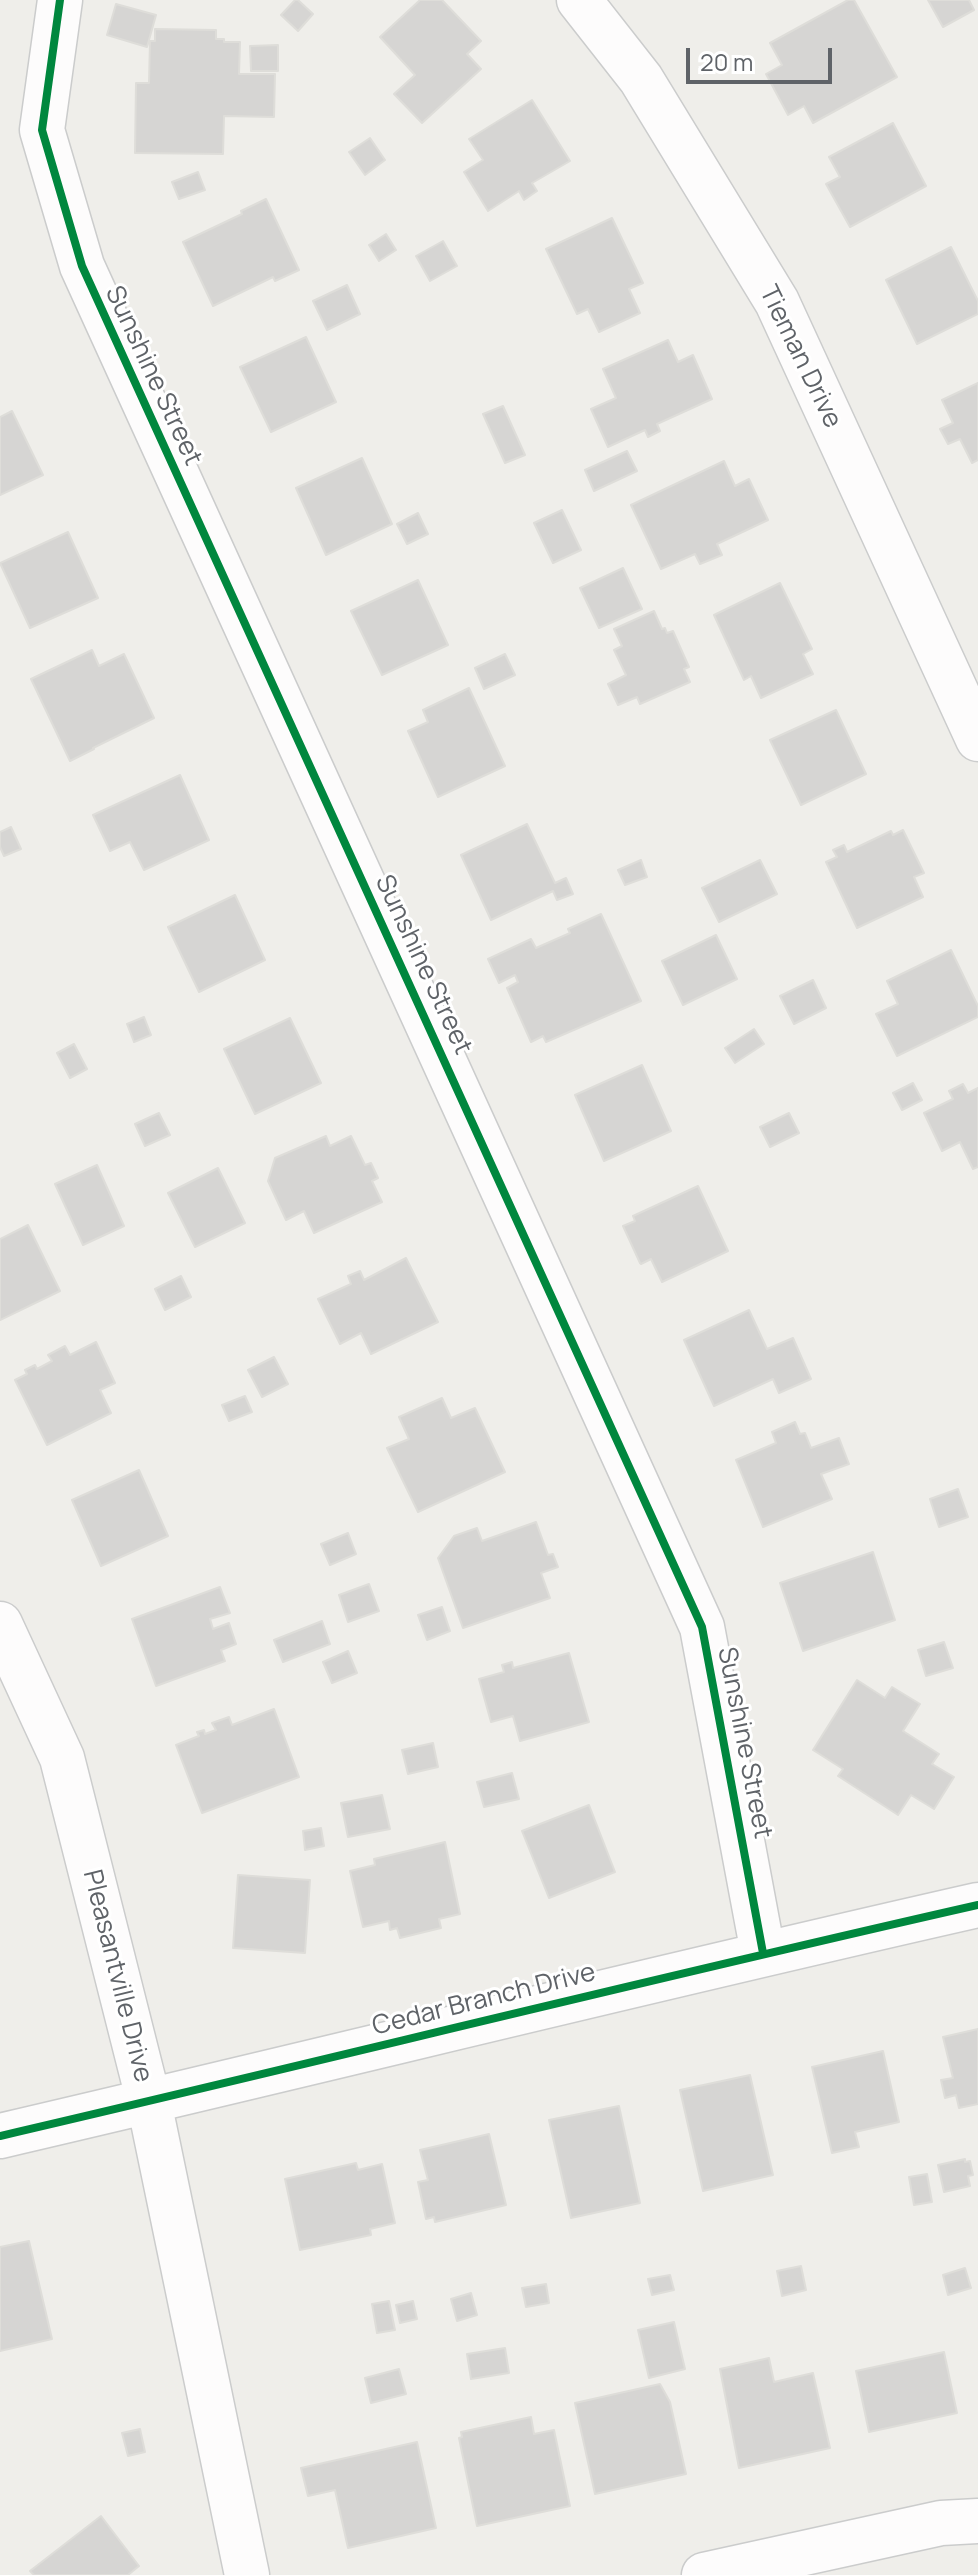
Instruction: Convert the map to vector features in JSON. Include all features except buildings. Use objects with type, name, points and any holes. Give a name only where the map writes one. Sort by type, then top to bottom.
[{"type":"street","name":"Sunshine Street","points":[[60,0],[42,130],[82,266],[702,1627],[763,1953]]},
{"type":"street","name":"Tieman Drive","points":[[579,0],[641,79],[777,302],[978,739]]},
{"type":"street","name":"Pleasantville Drive","points":[[0,1624],[62,1758],[149,2102],[247,2575]]},
{"type":"street","name":"Cedar Branch Drive","points":[[0,2136],[763,1953],[978,1905]]},
{"type":"street","points":[[704,2575],[941,2523],[978,2521]]},
{"type":"cycle path","points":[[60,0],[42,130],[82,266],[702,1627],[763,1953]]},
{"type":"cycle path","points":[[0,2136],[978,1905]]}]
